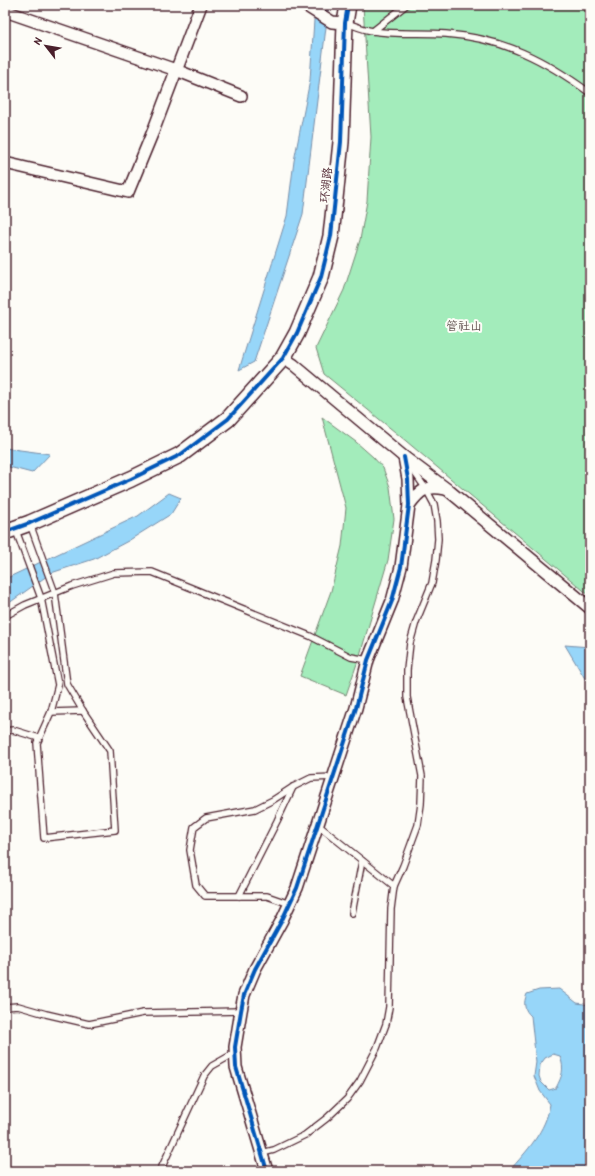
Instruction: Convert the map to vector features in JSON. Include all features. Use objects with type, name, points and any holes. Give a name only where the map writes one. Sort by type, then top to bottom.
[{"type":"street","points":[[5,163],[128,192],[154,129],[201,5]]},
{"type":"street","name":"环湖路","points":[[10,530],[131,480],[180,455],[228,419],[283,358],[297,332],[321,277],[331,236],[341,142],[338,22],[340,5]]},
{"type":"street","name":"环湖路","points":[[338,22],[348,5]]},
{"type":"street","points":[[308,6],[338,22]]},
{"type":"street","points":[[5,11],[176,70],[240,96]]},
{"type":"street","points":[[283,358],[294,365],[404,457],[448,490],[590,608]]},
{"type":"street","points":[[267,1171],[236,1066],[235,1047],[244,995],[255,969],[297,888],[356,708],[368,660],[392,601],[401,567],[410,505],[408,479],[404,457]]},
{"type":"street","points":[[410,505],[416,496],[426,489],[435,487],[448,490]]},
{"type":"lane","points":[[373,31],[406,5]]},
{"type":"lane","points":[[338,22],[373,31],[447,34],[496,42],[523,52],[545,63],[590,93]]},
{"type":"lane","points":[[262,1153],[274,1150],[305,1135],[327,1118],[347,1099],[360,1081],[377,1048],[386,1024],[389,1007],[394,886],[418,825],[421,804],[422,776],[408,703],[407,677],[410,643],[416,622],[432,583],[436,560],[437,521],[434,504],[426,489],[404,457]]},
{"type":"lane","points":[[10,530],[41,598],[58,685],[51,712],[37,743],[44,838],[115,830],[110,751],[67,684],[55,593],[30,522]]},
{"type":"lane","points":[[5,616],[41,598],[114,573],[152,572],[310,636],[351,657],[368,660]]},
{"type":"lane","points":[[58,685],[67,684]]},
{"type":"lane","points":[[51,712],[83,711]]},
{"type":"lane","points":[[5,731],[13,730],[39,738]]},
{"type":"lane","points":[[290,904],[267,896],[205,896],[196,885],[190,850],[194,827],[206,818],[255,810],[311,778],[334,777]]},
{"type":"lane","points":[[239,896],[293,787]]},
{"type":"lane","points":[[318,825],[394,886]]},
{"type":"lane","points":[[352,913],[362,860]]},
{"type":"lane","points":[[5,1007],[18,1006],[89,1024],[143,1013],[241,1011]]},
{"type":"lane","points":[[160,1171],[204,1076],[212,1066],[235,1053]]},
{"type":"green space","name":"管社山","points":[[363,5],[590,5],[590,596],[324,374],[316,348],[344,290],[360,240],[367,201],[371,137]]},
{"type":"green space","points":[[322,417],[356,442],[383,468],[390,487],[394,519],[388,560],[360,655],[346,695],[300,676],[331,591],[342,546],[346,508]]},
{"type":"water","points":[[315,5],[328,5],[328,11],[303,214],[254,362],[239,370],[287,216],[294,161],[310,80]]},
{"type":"water","points":[[5,448],[50,454],[32,473],[5,466]]},
{"type":"water","points":[[169,493],[181,498],[171,514],[128,541],[94,559],[51,573],[5,606],[5,579],[138,516]]},
{"type":"water","points":[[565,645],[590,647],[590,687]]},
{"type":"water","points":[[559,989],[577,1003],[590,1005],[590,1171],[509,1171],[529,1148],[540,1132],[548,1114],[550,1104],[540,1091],[534,1076],[536,1062],[531,1016],[525,1006],[527,994],[539,990]],"holes":[[[553,1054],[560,1056],[563,1069],[561,1076],[556,1088],[549,1090],[541,1082],[539,1076],[540,1065],[545,1058]]]},
{"type":"cycle path","points":[[5,532],[30,523],[131,479],[180,455],[228,419],[283,358],[297,333],[321,277],[331,236],[341,142],[345,23],[348,5]]},
{"type":"cycle path","points":[[267,1171],[236,1067],[235,1047],[244,995],[255,969],[282,920],[297,888],[356,708],[368,660],[392,601],[401,567],[409,505],[408,479],[404,457]]}]
